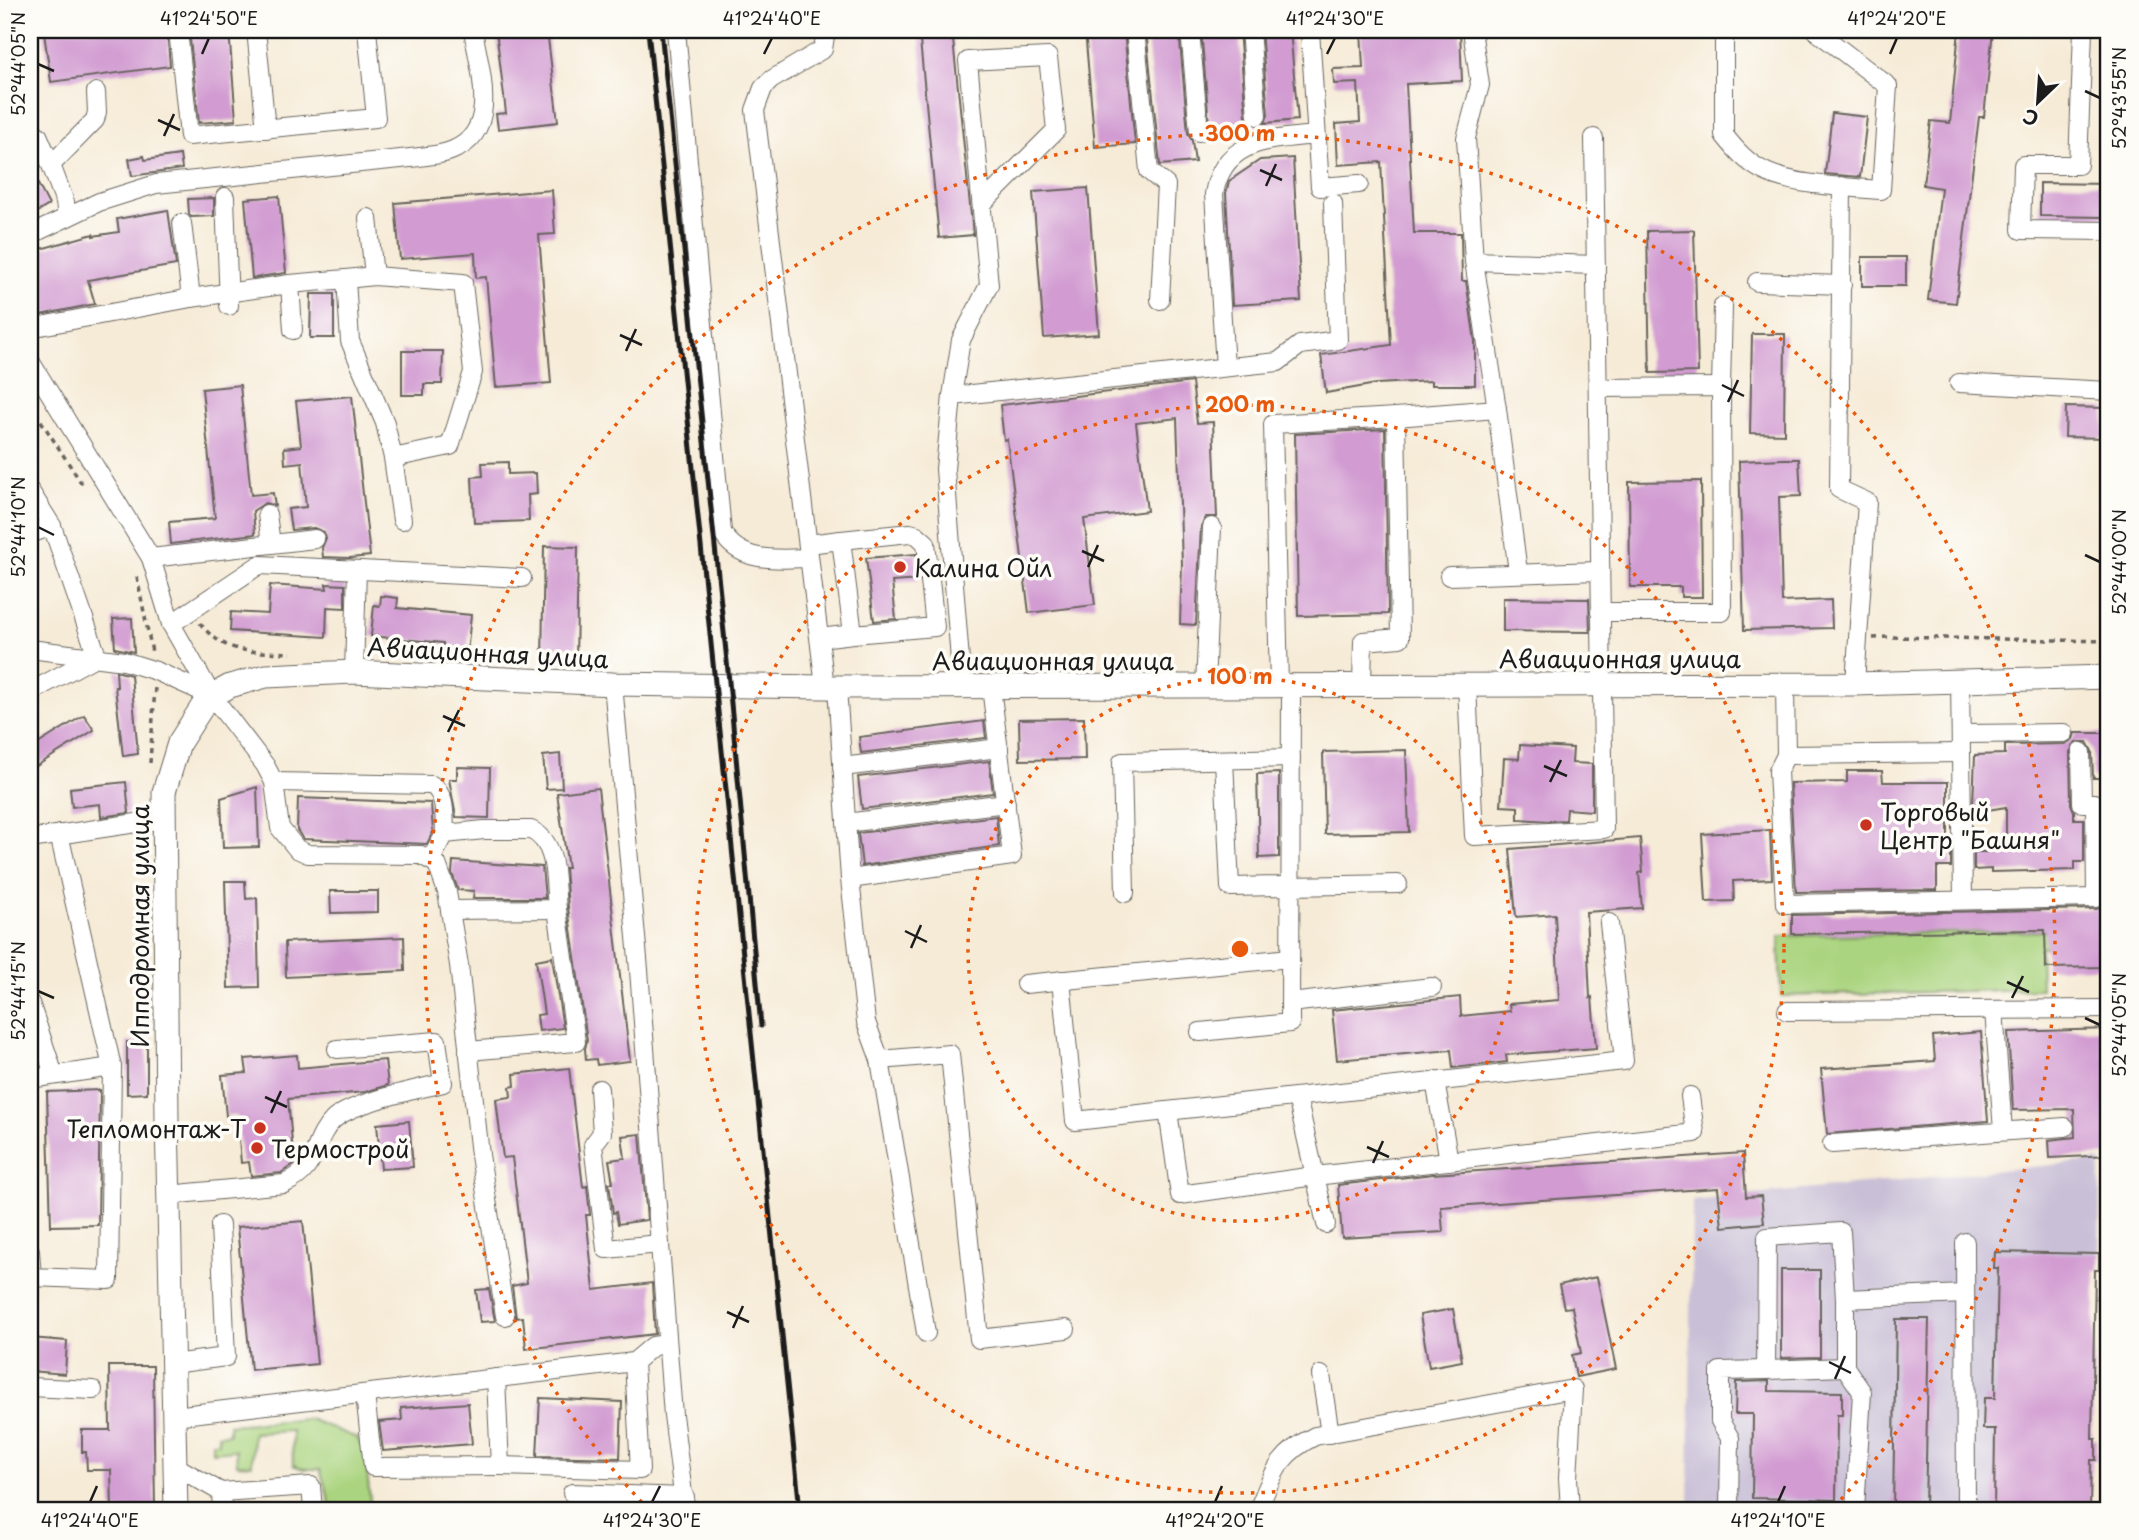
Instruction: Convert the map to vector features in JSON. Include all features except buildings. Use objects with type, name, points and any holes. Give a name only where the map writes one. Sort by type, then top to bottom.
[{"type":"main road","name":"Авиационная улица","points":[[212,696],[230,686],[266,676],[354,672],[613,684],[831,687],[1855,684],[2109,677]]},
{"type":"main road","name":"Ипподромная улица","points":[[176,1510],[168,1195],[164,792],[179,743],[197,712],[212,696]]},
{"type":"street","points":[[178,30],[189,136],[376,118],[367,30]]},
{"type":"street","points":[[256,30],[266,129]]},
{"type":"street","points":[[30,234],[99,202],[156,184],[420,157],[453,150],[473,135],[483,113],[484,100],[473,30]]},
{"type":"street","points":[[676,30],[722,532],[734,549],[761,558],[808,551],[841,540],[910,533],[926,543],[935,627],[820,638]]},
{"type":"street","points":[[827,30],[823,49],[771,80],[763,88],[755,110],[808,551],[842,767],[850,879],[866,1022],[880,1060],[926,1333]]},
{"type":"street","points":[[1135,30],[1149,171],[1166,185],[1160,300]]},
{"type":"street","points":[[1190,30],[1199,132]]},
{"type":"street","points":[[1250,30],[1257,116]]},
{"type":"street","points":[[1310,30],[1320,187],[1359,184]]},
{"type":"street","points":[[1472,30],[1480,85],[1466,138],[1474,261],[1518,572]]},
{"type":"street","points":[[1729,30],[1724,37],[1724,135],[1747,161],[1779,177],[1881,190],[1888,86],[1815,30]]},
{"type":"street","points":[[2083,30],[2078,165],[2023,165],[2021,230],[2109,231]]},
{"type":"street","points":[[962,686],[945,469],[961,340],[989,285],[968,61],[1048,57],[1056,130],[983,203]]},
{"type":"street","points":[[51,165],[95,120],[96,92]]},
{"type":"street","points":[[38,135],[65,202],[67,217]]},
{"type":"street","points":[[1225,367],[1214,194],[1216,182],[1226,163],[1252,144],[1315,135]]},
{"type":"street","points":[[1466,685],[1474,836],[1604,830],[1594,138]]},
{"type":"street","points":[[1842,186],[1839,489],[1867,502],[1855,684]]},
{"type":"street","points":[[225,197],[229,299]]},
{"type":"street","points":[[952,396],[1278,362],[1300,345],[1338,340],[1333,203]]},
{"type":"street","points":[[368,218],[374,276]]},
{"type":"street","points":[[181,223],[191,298]]},
{"type":"street","points":[[1474,261],[1596,265]]},
{"type":"street","points":[[30,328],[191,298],[229,299],[290,284],[374,276],[463,283],[473,372],[450,446],[393,457]]},
{"type":"street","points":[[346,279],[350,341],[385,423],[402,520]]},
{"type":"street","points":[[1756,282],[1842,285]]},
{"type":"street","points":[[290,284],[293,330]]},
{"type":"street","points":[[1600,612],[1722,612],[1723,306]]},
{"type":"street","points":[[30,361],[151,558],[171,624],[212,696],[265,765],[274,782],[280,828],[297,849],[307,854],[415,855],[431,859],[441,870],[450,910],[480,1155],[505,1316]]},
{"type":"street","points":[[1959,383],[2109,391]]},
{"type":"street","points":[[1598,388],[1721,387]]},
{"type":"street","points":[[1200,1032],[1290,1023],[1290,758],[1273,424],[1497,409]]},
{"type":"street","points":[[1362,685],[1363,640],[1400,638],[1396,417]]},
{"type":"street","points":[[30,491],[52,526],[97,656]]},
{"type":"street","points":[[267,514],[271,544]]},
{"type":"street","points":[[30,534],[52,526]]},
{"type":"street","points":[[1205,686],[1212,527]]},
{"type":"street","points":[[151,558],[315,539]]},
{"type":"street","points":[[841,540],[853,634]]},
{"type":"street","points":[[171,624],[259,565],[522,578]]},
{"type":"street","points":[[354,672],[357,570]]},
{"type":"street","points":[[1449,576],[1600,571]]},
{"type":"street","points":[[30,649],[124,661],[156,671],[212,696]]},
{"type":"street","points":[[30,692],[97,656]]},
{"type":"street","points":[[1960,681],[1963,900]]},
{"type":"street","points":[[572,1493],[685,1504],[673,1415],[639,970],[613,684]]},
{"type":"street","points":[[1785,684],[1786,755],[1779,771],[1786,904],[2096,898],[2095,803],[2082,803],[2081,752]]},
{"type":"street","points":[[850,879],[1012,856],[991,687]]},
{"type":"street","points":[[1961,734],[2064,733]]},
{"type":"street","points":[[842,767],[999,748]]},
{"type":"street","points":[[1786,755],[1961,753]]},
{"type":"street","points":[[1125,893],[1122,762],[1290,758]]},
{"type":"street","points":[[1224,760],[1230,887],[1398,884]]},
{"type":"street","points":[[274,782],[432,785],[440,793],[443,802],[445,834],[431,859]]},
{"type":"street","points":[[846,823],[1006,803]]},
{"type":"street","points":[[30,839],[163,819]]},
{"type":"street","points":[[445,834],[523,829],[538,834],[548,845],[576,1042],[468,1051]]},
{"type":"street","points":[[30,1251],[32,1277],[109,1280],[112,1067],[59,834]]},
{"type":"street","points":[[450,910],[557,909]]},
{"type":"street","points":[[1061,980],[1075,1121],[1624,1061],[1609,923]]},
{"type":"street","points":[[1026,984],[1290,958]]},
{"type":"street","points":[[1290,1003],[1432,987]]},
{"type":"street","points":[[30,1003],[54,1075]]},
{"type":"street","points":[[1787,1011],[2109,1009]]},
{"type":"street","points":[[1994,1010],[2003,1131]]},
{"type":"street","points":[[168,1195],[269,1187],[294,1180],[311,1163],[325,1132],[337,1116],[389,1097],[443,1083],[438,1041],[337,1049]]},
{"type":"street","points":[[880,1060],[950,1054],[979,1339],[1066,1329]]},
{"type":"street","points":[[30,1079],[112,1067]]},
{"type":"street","points":[[1435,1082],[1449,1161]]},
{"type":"street","points":[[599,1089],[602,1133],[593,1145],[606,1250],[660,1244]]},
{"type":"street","points":[[1168,1111],[1180,1195],[1315,1176],[1695,1133],[1690,1096]]},
{"type":"street","points":[[1297,1097],[1326,1224]]},
{"type":"street","points":[[1832,1144],[2065,1127]]},
{"type":"street","points":[[172,1364],[226,1357],[220,1225]]},
{"type":"street","points":[[1766,1370],[1767,1237],[1841,1232],[1845,1299],[1844,1367],[1862,1392],[1855,1510]]},
{"type":"street","points":[[1965,1242],[1966,1510]]},
{"type":"street","points":[[1845,1299],[1965,1294]]},
{"type":"street","points":[[173,1416],[634,1362],[653,1346],[667,1345]]},
{"type":"street","points":[[365,1394],[373,1467],[500,1466],[640,1470],[634,1362]]},
{"type":"street","points":[[1729,1510],[1730,1438],[1720,1421],[1720,1371],[1844,1367]]},
{"type":"street","points":[[1321,1375],[1329,1434]]},
{"type":"street","points":[[496,1378],[500,1466]]},
{"type":"street","points":[[30,1387],[93,1390]]},
{"type":"street","points":[[1258,1510],[1284,1456],[1296,1445],[1315,1436],[1573,1390],[1568,1479],[1570,1510]]},
{"type":"street","points":[[175,1465],[221,1492],[311,1486],[313,1510]]},
{"type":"street","points":[[221,1492],[222,1510]]},
{"type":"path","points":[[30,404],[86,488]]},
{"type":"path","points":[[135,570],[156,671],[150,766]]},
{"type":"path","points":[[191,610],[211,637],[223,645],[244,651],[299,653]]},
{"type":"path","points":[[1858,640],[1888,636],[2109,641]]},
{"type":"shaded area","points":[[2100,1160],[2099,1270],[2095,1270],[2092,1439],[2096,1439],[2096,1460],[2091,1460],[2090,1510],[1689,1510],[1692,1201]]},
{"type":"green space","points":[[2109,930],[2109,946],[2040,947],[2041,989],[1781,996],[1779,936]]},
{"type":"green space","points":[[309,1419],[357,1438],[365,1452],[371,1510],[332,1510],[320,1469],[303,1469],[293,1465],[292,1431],[253,1433],[252,1465],[237,1464],[236,1450],[212,1452],[212,1442],[219,1442],[218,1435],[229,1434],[229,1425]]},
{"type":"railway","points":[[648,30],[800,1510]]},
{"type":"railway","points":[[661,30],[728,671],[761,1026]]},
{"type":"place","name":"Калина Ойл","points":[[900,567]]},
{"type":"place","name":"Торговый Центр \"Башня\"","points":[[1866,825]]},
{"type":"place","name":"Тепломонтаж-Т","points":[[260,1128]]},
{"type":"place","name":"Термострой","points":[[257,1148]]}]
